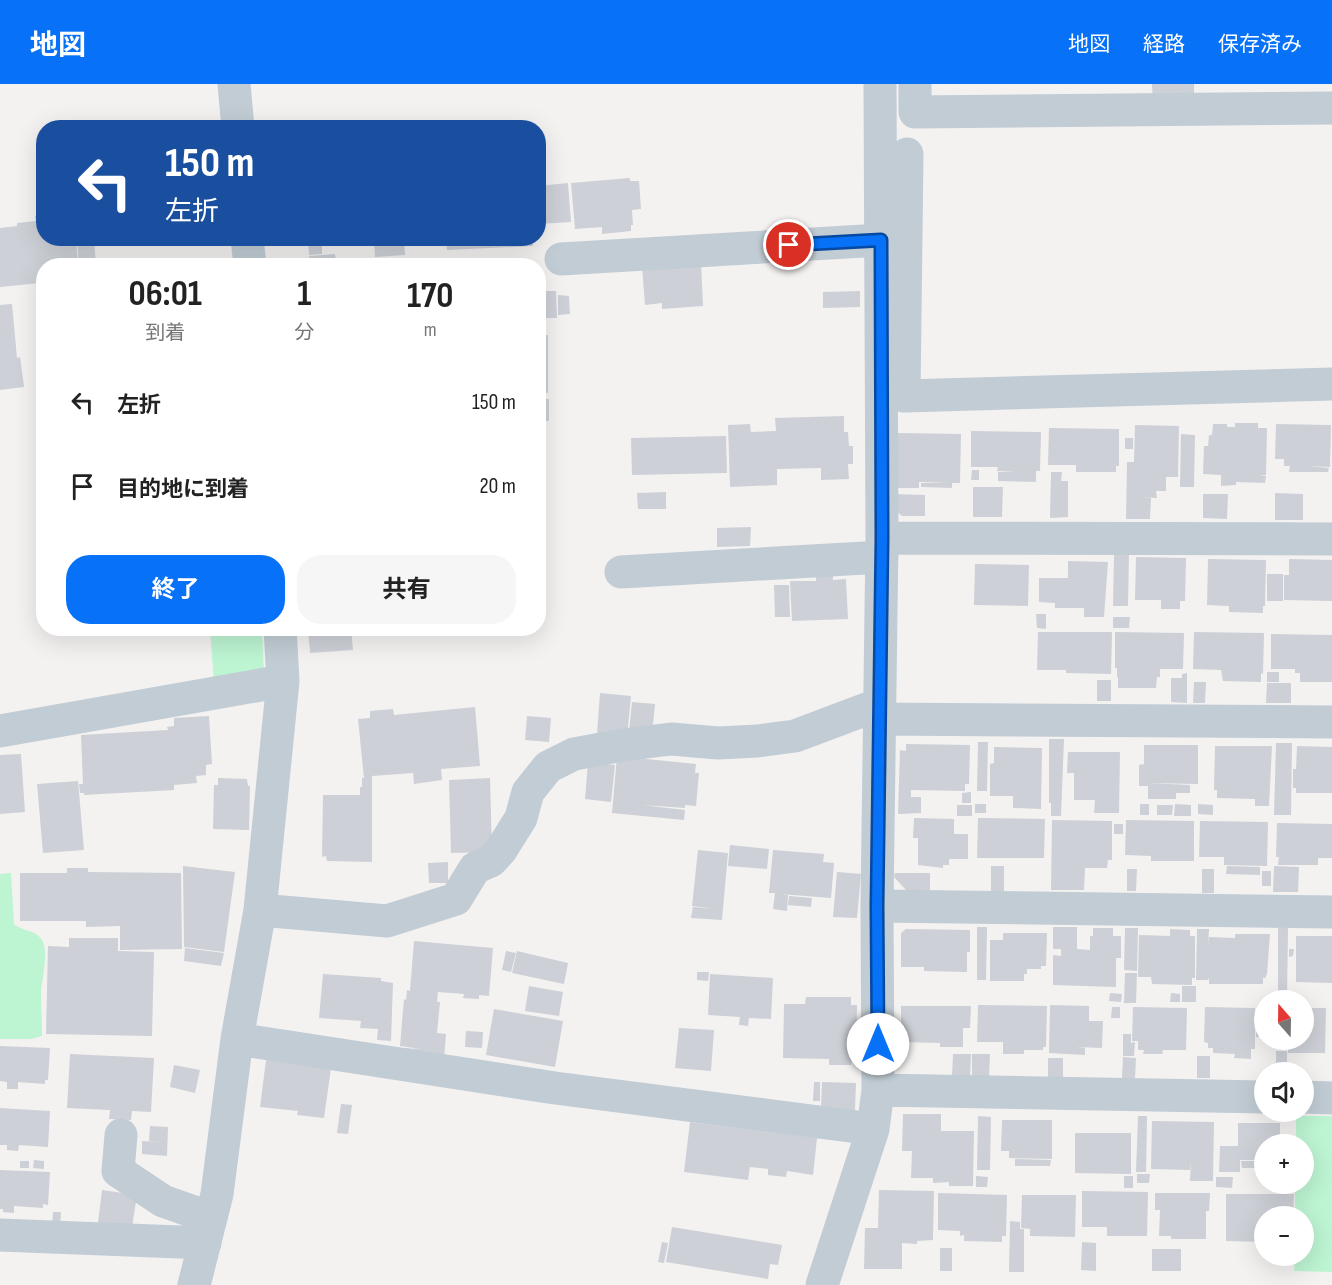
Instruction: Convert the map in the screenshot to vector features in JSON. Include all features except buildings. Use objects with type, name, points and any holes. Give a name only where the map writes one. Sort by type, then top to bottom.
[{"type":"street","points":[[234,84],[237,120]]},
{"type":"street","points":[[822,1285],[873,1129],[878,1090],[877,906],[882,548],[880,84]]},
{"type":"street","points":[[915,84],[915,112],[1332,108]]},
{"type":"street","points":[[907,154],[904,396],[1332,384]]},
{"type":"street","points":[[561,259],[881,240]]},
{"type":"street","points":[[621,572],[882,548],[1332,539]]},
{"type":"street","points":[[194,1285],[217,1194],[237,1039],[260,910],[283,681],[280,636]]},
{"type":"street","points":[[0,730],[283,681]]},
{"type":"street","points":[[260,910],[387,921],[456,899],[475,868],[491,861],[501,850],[521,818],[528,792],[548,767],[574,754],[623,745],[671,739],[718,743],[758,741],[795,736],[879,711],[1332,723]]},
{"type":"street","points":[[877,906],[1332,912]]},
{"type":"street","points":[[237,1039],[555,1088],[873,1129]]},
{"type":"street","points":[[878,1090],[1254,1097]]},
{"type":"street","points":[[1314,1097],[1332,1098]]},
{"type":"street","points":[[121,1135],[118,1171],[208,1230]]},
{"type":"street","points":[[0,1235],[208,1230]]},
{"type":"green space","points":[[211,636],[262,636],[264,674],[214,683]]},
{"type":"green space","points":[[11,873],[14,924],[39,936],[45,951],[41,992],[42,1036],[31,1039],[0,1039],[0,874]]},
{"type":"green space","points":[[1314,1116],[1332,1116],[1332,1272],[1294,1271],[1294,1266],[1314,1266],[1314,1206],[1295,1206],[1295,1194],[1314,1194],[1314,1134],[1296,1134],[1296,1122],[1314,1122]]},
{"type":"route","points":[[789,245],[881,240],[882,538],[877,906],[878,1044]]}]
